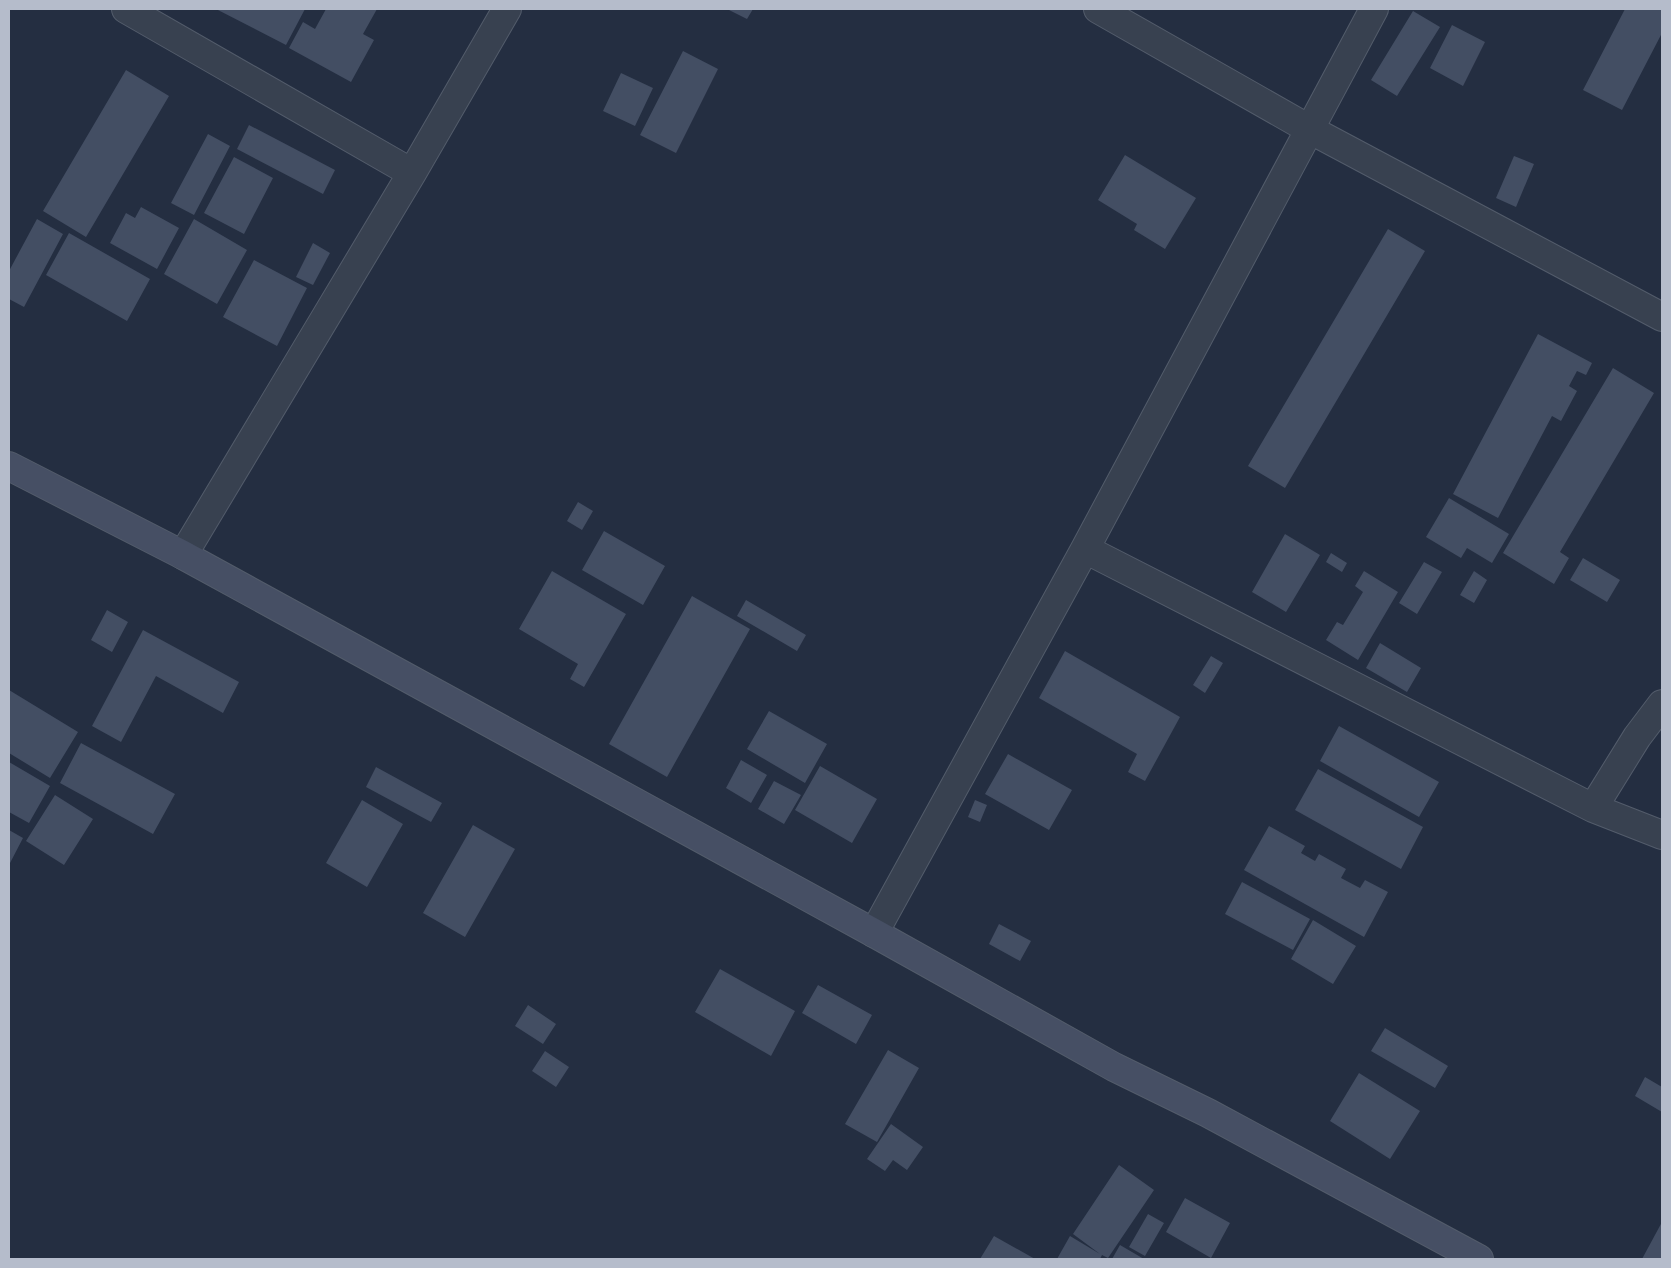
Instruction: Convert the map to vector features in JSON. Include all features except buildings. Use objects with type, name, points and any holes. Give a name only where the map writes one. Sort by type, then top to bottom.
[{"type":"street","points":[[126,9],[412,173]]},
{"type":"street","points":[[184,555],[508,9]]},
{"type":"street","points":[[1098,9],[1309,129],[1662,317]]},
{"type":"street","points":[[874,933],[1086,549],[1374,9]]},
{"type":"street","points":[[9,466],[184,555],[874,933],[1114,1067],[1208,1113],[1479,1259]]},
{"type":"street","points":[[1086,549],[1593,808],[1662,835]]},
{"type":"street","points":[[1593,808],[1637,737],[1662,704]]}]
